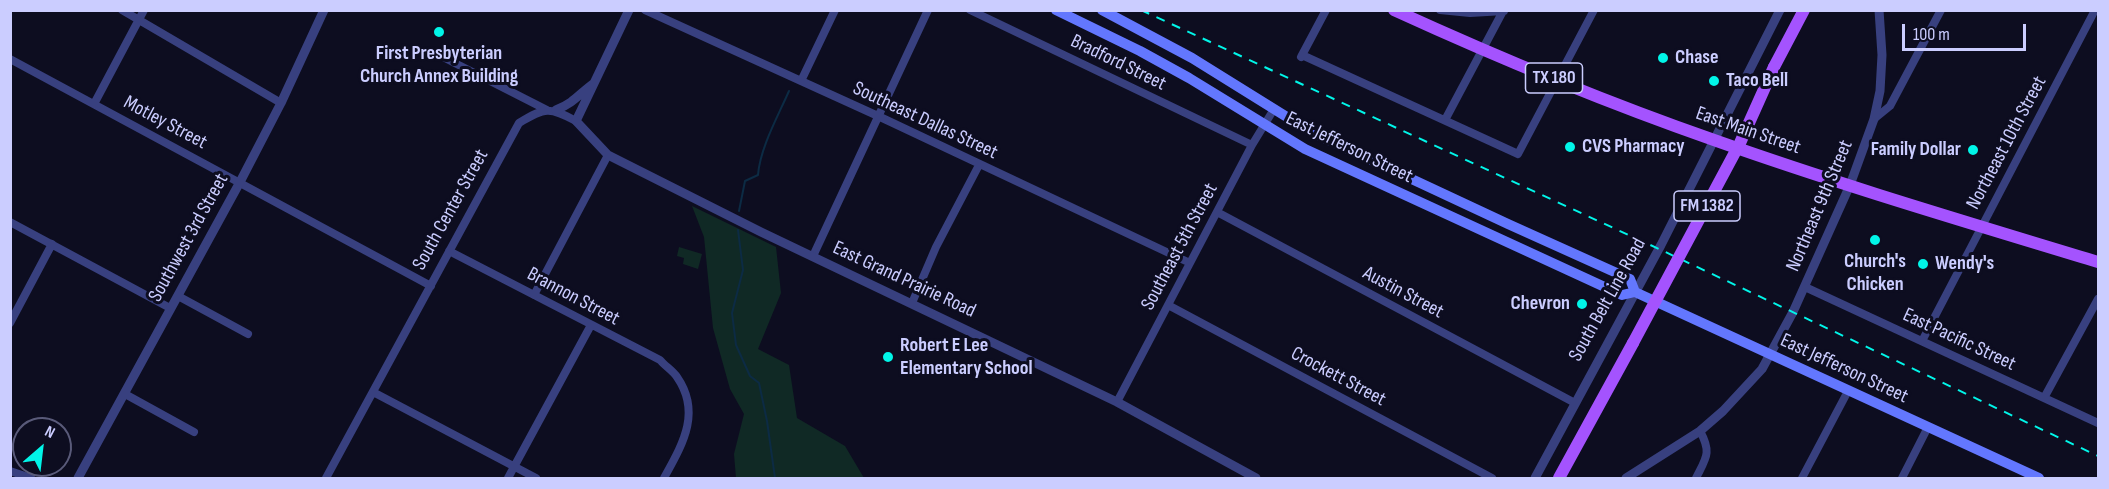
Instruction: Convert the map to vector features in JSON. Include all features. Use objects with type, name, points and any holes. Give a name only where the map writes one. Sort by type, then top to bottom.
[{"type":"main road","name":"East Jefferson Street","points":[[1102,10],[1192,58],[1311,132],[1630,279],[1635,292]]},
{"type":"main road","name":"East Main Street","points":[[1394,10],[1557,80],[1715,141],[2098,262]]},
{"type":"main road","name":"FM 1382","points":[[1559,478],[1737,150],[1774,67],[1804,10]]},
{"type":"main road","name":"East Jefferson Street","points":[[1062,12],[1189,78],[1305,149],[1622,295],[1635,292],[2024,475],[2039,478]]},
{"type":"main road","points":[[1125,44],[1136,28]]},
{"type":"main road","points":[[1395,191],[1403,176]]},
{"type":"street","points":[[122,10],[281,102]]},
{"type":"street","points":[[94,104],[144,10]]},
{"type":"street","name":"Southwest 3rd Street","points":[[78,478],[240,182],[324,10]]},
{"type":"street","points":[[443,57],[576,121],[629,10]]},
{"type":"street","name":"Southeast Dallas Street","points":[[645,10],[878,116],[1190,263]]},
{"type":"street","points":[[801,81],[836,10]]},
{"type":"street","points":[[813,256],[928,10]]},
{"type":"street","name":"Bradford Street","points":[[970,10],[1252,145]]},
{"type":"street","points":[[1326,10],[1301,57],[1518,154],[1594,10]]},
{"type":"street","points":[[1440,10],[1470,13],[1504,11]]},
{"type":"street","name":"FM 1382","points":[[1715,141],[1779,10]]},
{"type":"street","name":"Northeast 9th Street","points":[[1626,478],[1700,431],[1723,411],[1762,369],[1805,287],[1850,185],[1874,119],[1880,91],[1882,55],[1879,10]]},
{"type":"street","name":"Northeast 9th Street","points":[[1874,119],[1890,106],[1941,10]]},
{"type":"street","name":"Northeast 10th Street","points":[[1922,341],[2095,10]]},
{"type":"street","points":[[1445,120],[1504,11]]},
{"type":"street","name":"Motley Street","points":[[10,59],[430,286]]},
{"type":"street","points":[[552,110],[573,103],[581,92],[596,81]]},
{"type":"street","name":"Southeast 5th Street","points":[[1117,402],[1216,212],[1274,109]]},
{"type":"street","name":"South Center Street","points":[[326,478],[519,123],[536,112],[552,110]]},
{"type":"street","name":"East Grand Prairie Road","points":[[576,121],[608,155],[1117,402],[1256,478]]},
{"type":"street","name":"South Belt Line Road","points":[[1535,478],[1715,141]]},
{"type":"street","points":[[534,295],[608,155]]},
{"type":"street","points":[[912,303],[936,247],[979,165]]},
{"type":"street","name":"Austin Street","points":[[1216,212],[1575,403]]},
{"type":"street","points":[[10,222],[170,308]]},
{"type":"street","points":[[10,322],[52,244]]},
{"type":"street","name":"Brannon Street","points":[[449,251],[660,360],[677,377],[685,393],[689,409],[688,428],[664,478]]},
{"type":"street","name":"East Pacific Street","points":[[1805,287],[2098,423]]},
{"type":"street","points":[[178,296],[248,334]]},
{"type":"street","points":[[2044,398],[2098,299]]},
{"type":"street","name":"Crockett Street","points":[[1168,305],[1492,478]]},
{"type":"street","points":[[508,478],[591,325]]},
{"type":"street","points":[[1802,478],[1848,391]]},
{"type":"street","points":[[373,392],[536,478]]},
{"type":"street","points":[[125,394],[194,432]]},
{"type":"street","points":[[1902,478],[1928,428]]},
{"type":"street","points":[[1696,478],[1707,456],[1708,448],[1700,431]]},
{"type":"street","points":[[10,471],[31,478]]},
{"type":"green space","points":[[692,206],[776,247],[781,293],[758,349],[789,365],[797,418],[845,446],[864,478],[736,478],[734,454],[744,414],[730,389],[713,328],[704,237]]},
{"type":"green space","points":[[679,247],[702,254],[698,269],[683,264],[684,258],[677,256]]},
{"type":"waterway","points":[[739,211],[745,181],[758,175],[766,143],[789,91]]},
{"type":"waterway","points":[[738,230],[743,270],[732,313],[736,345],[750,376],[759,383],[775,478]]},
{"type":"railway","points":[[1141,10],[1659,249],[2098,456]]},
{"type":"place","name":"First Presbyterian Church Annex Building","points":[[439,32]]},
{"type":"place","name":"Chase","points":[[1663,58]]},
{"type":"place","name":"Taco Bell","points":[[1714,81]]},
{"type":"place","name":"CVS Pharmacy","points":[[1570,147]]},
{"type":"place","name":"Family Dollar","points":[[1973,150]]},
{"type":"place","name":"Church's Chicken","points":[[1875,240]]},
{"type":"place","name":"Wendy's","points":[[1923,264]]},
{"type":"place","name":"Chevron","points":[[1582,304]]},
{"type":"place","name":"Robert E Lee Elementary School","points":[[888,357]]}]
